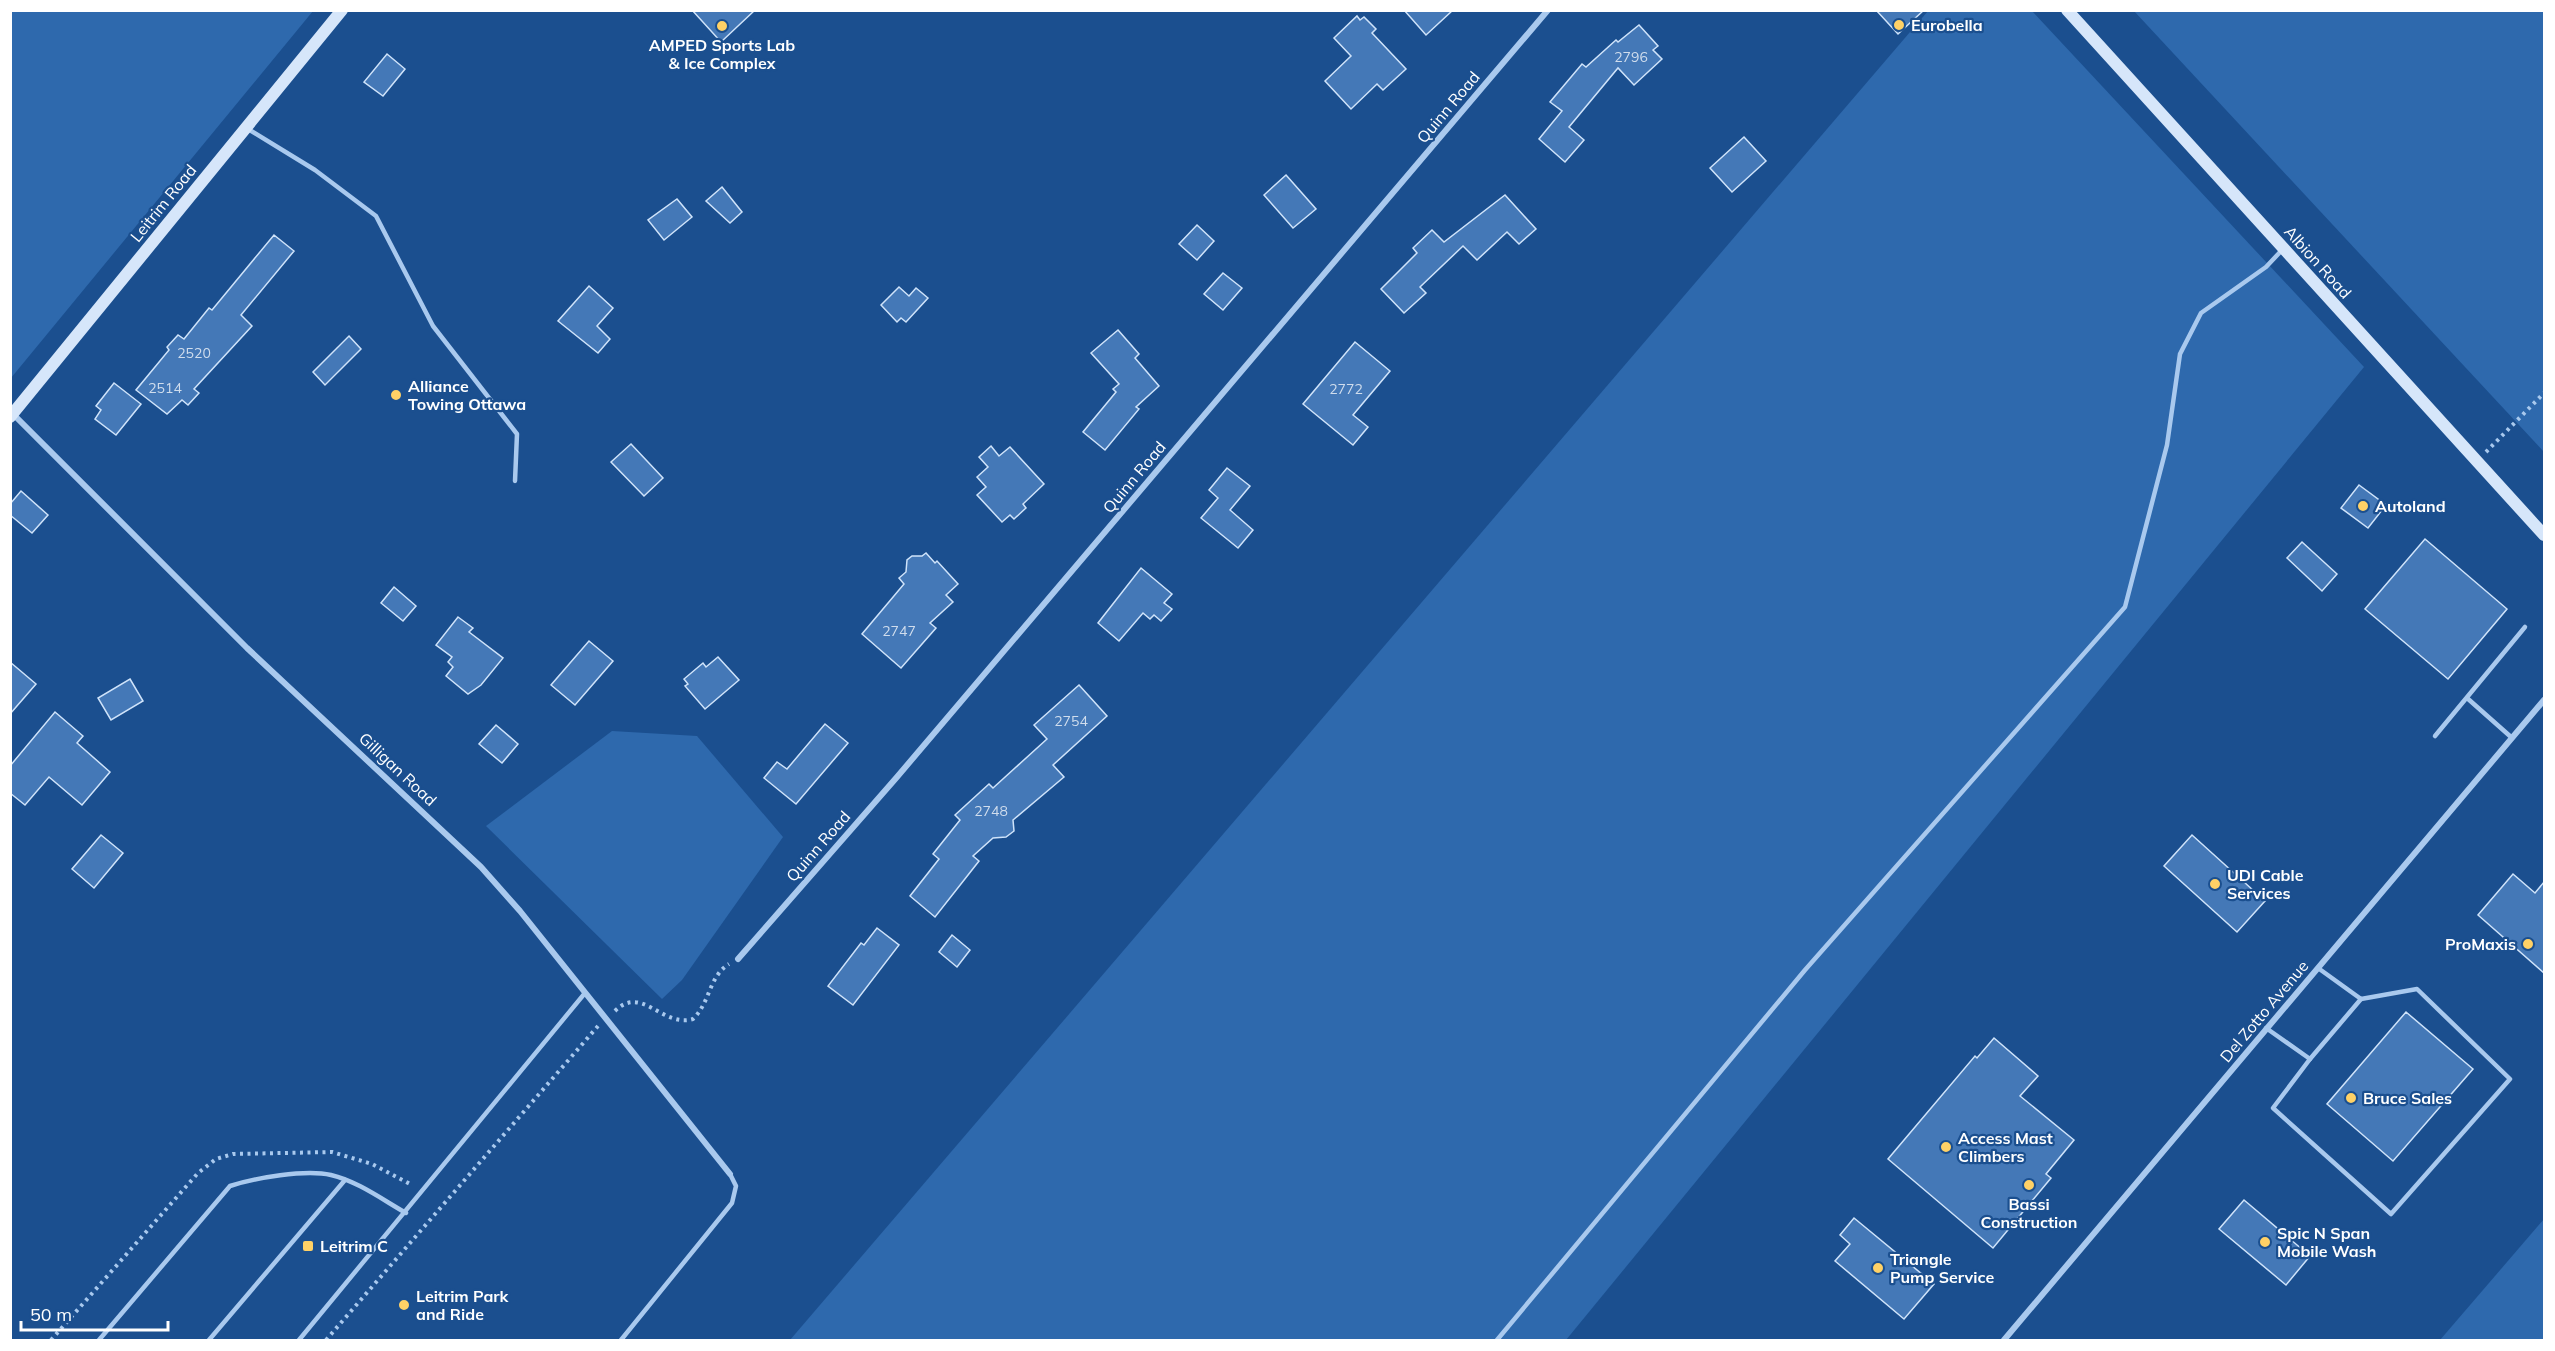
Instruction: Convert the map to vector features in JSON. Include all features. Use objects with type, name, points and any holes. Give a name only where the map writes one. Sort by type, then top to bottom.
[{"type":"main road","name":"Leitrim Road","points":[[12,415],[342,10]]},
{"type":"main road","name":"Albion Road","points":[[2067,10],[2544,535]]},
{"type":"street","name":"Quinn Road","points":[[738,959],[897,777],[1548,10]]},
{"type":"street","name":"Gilligan Road","points":[[12,415],[247,648],[482,867],[730,1174]]},
{"type":"street","name":"Del Zotto Avenue","points":[[2004,1341],[2544,700]]},
{"type":"lane","points":[[245,127],[315,170],[376,216],[433,326],[517,434],[515,481]]},
{"type":"lane","points":[[1497,1341],[1805,970],[2125,607],[2168,445],[2180,354],[2201,313],[2266,267],[2284,249]]},
{"type":"lane","points":[[2435,736],[2525,627]]},
{"type":"lane","points":[[2467,698],[2511,737]]},
{"type":"lane","points":[[2318,968],[2361,999]]},
{"type":"lane","points":[[2417,989],[2510,1079],[2391,1214],[2273,1108],[2310,1059],[2361,999],[2417,989]]},
{"type":"lane","points":[[298,1341],[406,1213],[585,993]]},
{"type":"lane","points":[[2266,1028],[2310,1059]]},
{"type":"lane","points":[[99,1341],[230,1186],[306,1173],[332,1175],[406,1213]]},
{"type":"lane","points":[[621,1341],[732,1203],[736,1186],[730,1174]]},
{"type":"lane","points":[[209,1341],[345,1180]]},
{"type":"path","points":[[2477,462],[2544,393]]},
{"type":"path","points":[[615,1011],[623,1003],[632,1000],[675,1019],[693,1019],[702,1010],[718,970],[738,959]]},
{"type":"path","points":[[326,1341],[391,1263],[581,1048],[591,1033]]},
{"type":"path","points":[[51,1341],[198,1173],[222,1157],[240,1154],[332,1152],[372,1164],[416,1188]]},
{"type":"path","points":[[375,1250],[391,1263]]},
{"type":"shaded area","points":[[10,11],[313,11],[11,378]]},
{"type":"shaded area","points":[[1928,11],[2032,11],[2364,367],[1566,1340],[790,1340]]},
{"type":"shaded area","points":[[2134,11],[2544,11],[2544,452]]},
{"type":"shaded area","points":[[612,731],[697,736],[783,837],[682,980],[662,999],[486,826]]},
{"type":"shaded area","points":[[2544,1219],[2544,1340],[2440,1340]]},
{"type":"building","name":"AMPED Sports Lab & Ice Complex","points":[[692,10],[755,10],[721,42]]},
{"type":"building","points":[[1404,10],[1453,10],[1426,35]]},
{"type":"building","name":"Eurobella","points":[[1876,10],[1924,10],[1898,34]]},
{"type":"building","points":[[1357,16],[1360,20],[1364,17],[1376,29],[1372,33],[1406,69],[1383,90],[1377,84],[1351,109],[1325,81],[1351,56],[1334,38]]},
{"type":"building","points":[[1639,25],[1658,46],[1653,50],[1662,59],[1634,85],[1618,68],[1569,127],[1584,140],[1565,162],[1539,139],[1562,111],[1550,102],[1582,64],[1586,67],[1616,40],[1618,42]]},
{"type":"building","points":[[387,54],[405,69],[383,96],[364,82]]},
{"type":"building","points":[[1744,137],[1766,161],[1732,192],[1710,168]]},
{"type":"building","points":[[1286,175],[1316,209],[1293,228],[1264,195]]},
{"type":"building","points":[[722,187],[742,212],[730,223],[706,201]]},
{"type":"building","points":[[1505,195],[1536,229],[1519,244],[1507,232],[1477,260],[1463,246],[1420,287],[1426,293],[1404,313],[1381,289],[1417,253],[1413,248],[1432,230],[1444,242]]},
{"type":"building","points":[[677,199],[692,217],[664,240],[648,220]]},
{"type":"building","points":[[1197,225],[1214,241],[1197,260],[1179,244]]},
{"type":"building","points":[[274,235],[294,251],[241,315],[252,326],[194,389],[199,393],[188,405],[182,400],[167,414],[136,390],[169,350],[167,347],[178,335],[184,339],[209,308],[212,310]]},
{"type":"building","points":[[1223,273],[1242,288],[1223,310],[1204,294]]},
{"type":"building","points":[[589,286],[613,308],[597,326],[610,339],[598,353],[558,321]]},
{"type":"building","points":[[899,287],[909,296],[916,288],[928,298],[906,322],[901,318],[897,322],[881,305]]},
{"type":"building","points":[[1118,330],[1139,354],[1135,358],[1159,386],[1136,407],[1139,409],[1105,450],[1083,432],[1116,392],[1113,389],[1119,384],[1091,353]]},
{"type":"building","points":[[349,336],[361,349],[325,385],[313,372]]},
{"type":"building","points":[[1355,342],[1390,371],[1353,415],[1368,427],[1353,445],[1303,404]]},
{"type":"building","points":[[114,383],[141,404],[116,435],[95,419],[101,410],[96,406]]},
{"type":"building","points":[[631,444],[663,478],[644,496],[611,462]]},
{"type":"building","points":[[991,446],[999,456],[1010,447],[1044,484],[1023,504],[1026,508],[1014,519],[1010,515],[1002,522],[977,495],[986,487],[977,477],[988,467],[979,457]]},
{"type":"building","points":[[1227,468],[1250,486],[1230,510],[1253,530],[1238,548],[1201,518],[1218,498],[1209,490]]},
{"type":"building","name":"Autoland","points":[[2359,485],[2386,505],[2368,528],[2341,508]]},
{"type":"building","points":[[21,491],[48,515],[32,533],[10,515],[10,504]]},
{"type":"building","points":[[2425,539],[2507,609],[2448,679],[2365,609]]},
{"type":"building","points":[[2302,542],[2337,574],[2322,591],[2287,558]]},
{"type":"building","points":[[926,553],[935,563],[937,561],[958,584],[946,595],[953,602],[930,623],[936,628],[901,668],[862,634],[904,584],[899,578],[906,572],[907,560],[912,556],[922,556]]},
{"type":"building","points":[[1141,568],[1172,594],[1164,603],[1172,609],[1161,621],[1154,615],[1150,619],[1143,613],[1119,641],[1098,623]]},
{"type":"building","points":[[394,587],[416,606],[403,621],[381,603]]},
{"type":"building","points":[[458,617],[473,628],[469,632],[503,658],[481,685],[468,694],[446,676],[453,667],[448,662],[452,657],[436,645]]},
{"type":"building","points":[[589,641],[613,661],[575,705],[551,685]]},
{"type":"building","points":[[718,657],[739,680],[705,709],[685,686],[688,684],[684,679],[703,663],[706,667]]},
{"type":"building","points":[[10,662],[36,684],[10,714]]},
{"type":"building","points":[[130,679],[143,701],[111,720],[98,698]]},
{"type":"building","points":[[1079,685],[1107,716],[1053,765],[1064,777],[1013,820],[1014,831],[1006,837],[993,838],[973,856],[979,861],[935,917],[910,896],[939,859],[933,854],[960,820],[955,815],[989,784],[993,788],[1047,739],[1034,725]]},
{"type":"building","points":[[55,712],[83,736],[77,743],[110,772],[82,805],[49,777],[25,805],[10,793],[10,766]]},
{"type":"building","points":[[825,724],[848,743],[796,804],[764,778],[777,762],[787,769]]},
{"type":"building","points":[[496,725],[518,744],[502,763],[479,744]]},
{"type":"building","points":[[101,835],[123,853],[94,888],[72,869]]},
{"type":"building","name":"UDI Cable Services","points":[[2192,835],[2265,901],[2237,932],[2164,866]]},
{"type":"building","name":"ProMaxis","points":[[2513,874],[2535,893],[2544,882],[2544,973],[2478,915]]},
{"type":"building","points":[[877,928],[899,945],[853,1005],[828,986],[861,943],[864,945]]},
{"type":"building","points":[[952,935],[970,950],[957,967],[939,952]]},
{"type":"building","points":[[2406,1012],[2473,1069],[2393,1161],[2327,1104]]},
{"type":"building","points":[[1994,1038],[2038,1076],[2020,1096],[2074,1140],[2046,1174],[2051,1178],[1993,1248],[1888,1159],[1975,1056],[1977,1058]]},
{"type":"building","name":"Spic N Span Mobile Wash","points":[[2244,1200],[2310,1256],[2286,1285],[2219,1229]]},
{"type":"building","name":"Triangle Pump Service","points":[[1854,1218],[1934,1284],[1904,1319],[1835,1261],[1850,1244],[1840,1235]]},
{"type":"place","name":"Eurobella","points":[[1899,25]]},
{"type":"place","name":"AMPED Sports Lab & Ice Complex","points":[[722,26]]},
{"type":"place","name":"Alliance Towing Ottawa","points":[[396,395]]},
{"type":"place","name":"Autoland","points":[[2363,506]]},
{"type":"place","name":"UDI Cable Services","points":[[2215,884]]},
{"type":"place","name":"ProMaxis","points":[[2528,944]]},
{"type":"place","name":"Bruce Sales","points":[[2351,1098]]},
{"type":"place","name":"Access Mast Climbers","points":[[1946,1147]]},
{"type":"place","name":"Bassi Construction","points":[[2029,1185]]},
{"type":"place","name":"Spic N Span Mobile Wash","points":[[2265,1242]]},
{"type":"place","name":"Leitrim C","points":[[308,1246]]},
{"type":"place","name":"Triangle Pump Service","points":[[1878,1268]]},
{"type":"place","name":"Leitrim Park and Ride","points":[[404,1305]]}]
